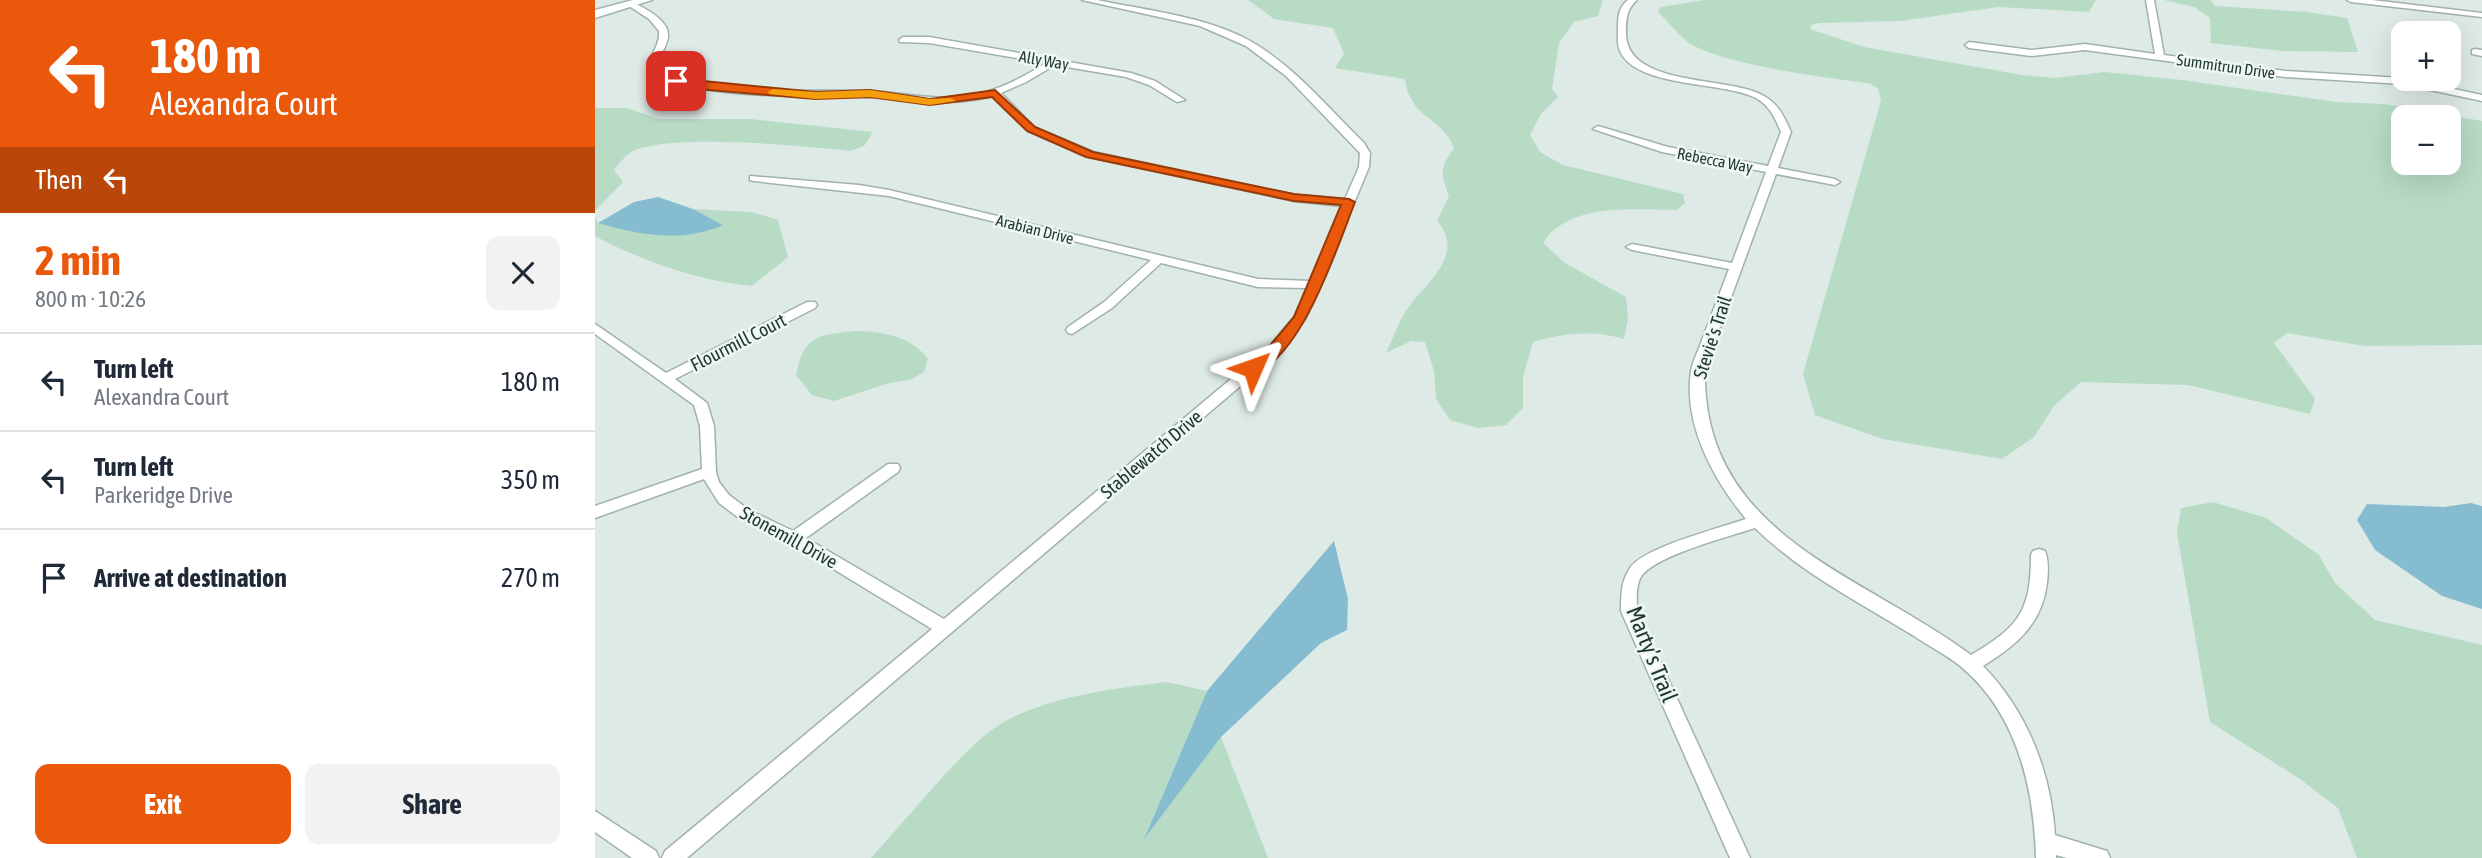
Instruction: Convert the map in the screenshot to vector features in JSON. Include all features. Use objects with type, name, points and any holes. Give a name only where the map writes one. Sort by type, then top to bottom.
[{"type":"main road","points":[[595,14],[646,0]]},
{"type":"street","name":"Stablewatch Drive","points":[[672,858],[1273,351],[1300,318],[1364,167],[1365,153],[1354,136],[1289,74],[1249,44],[1202,24],[1132,4],[1086,0]]},
{"type":"street","name":"Stevie’s Trail","points":[[1633,0],[1625,6],[1622,13],[1622,46],[1634,62],[1663,75],[1739,90],[1767,103],[1781,118],[1786,132],[1698,369],[1695,390],[1707,442],[1737,494],[1773,536],[1815,566],[1971,664],[2011,714],[2026,742],[2041,795],[2046,850]]},
{"type":"street","points":[[2150,0],[2159,57]]},
{"type":"street","points":[[2351,0],[2482,15]]},
{"type":"street","points":[[630,4],[659,23],[664,36],[655,59],[659,70],[685,84],[816,96],[870,93],[930,102],[995,93],[1029,78],[1054,62]]},
{"type":"street","name":"Ally Way","points":[[903,40],[929,40],[1139,78],[1180,100]]},
{"type":"street","name":"Summitrun Drive","points":[[1969,45],[2031,53],[2085,47],[2293,75],[2402,80],[2482,98]]},
{"type":"street","points":[[995,93],[1031,129],[1090,154],[1294,198],[1349,202]]},
{"type":"street","name":"Rebecca Way","points":[[1598,129],[1666,150],[1835,181]]},
{"type":"street","name":"Arabian Drive","points":[[754,178],[879,191],[1258,283],[1314,285]]},
{"type":"street","points":[[1632,247],[1735,267]]},
{"type":"street","points":[[1072,330],[1108,305],[1159,259]]},
{"type":"street","name":"Flourmill Court","points":[[666,378],[811,305]]},
{"type":"street","name":"Stonemill Drive","points":[[595,328],[700,403],[707,426],[709,472],[712,483],[724,499],[744,514],[794,538],[945,628]]},
{"type":"street","points":[[794,538],[893,468]]},
{"type":"street","points":[[595,512],[709,472]]},
{"type":"street","name":"Marty’s Trail","points":[[1740,858],[1629,611],[1629,592],[1639,569],[1658,555],[1759,520]]},
{"type":"street","points":[[1971,664],[2012,640],[2029,619],[2040,572],[2039,555]]},
{"type":"street","points":[[595,820],[649,858]]},
{"type":"street","points":[[2046,850],[2100,858]]},
{"type":"green space","points":[[1248,0],[1603,0],[1598,16],[1574,22],[1559,43],[1552,89],[1558,97],[1541,114],[1530,135],[1540,152],[1563,165],[1683,194],[1685,203],[1677,210],[1604,211],[1585,215],[1554,230],[1543,243],[1565,263],[1626,297],[1628,319],[1624,339],[1601,334],[1579,334],[1533,342],[1523,377],[1523,408],[1506,425],[1478,428],[1450,420],[1436,399],[1434,371],[1425,342],[1411,341],[1386,353],[1404,315],[1442,265],[1446,254],[1448,244],[1445,233],[1437,221],[1449,196],[1443,171],[1454,149],[1450,139],[1413,103],[1405,79],[1335,68],[1344,54],[1333,28],[1274,19]]},
{"type":"green space","points":[[1704,0],[2096,0],[2089,12],[1998,7],[1900,21],[1819,23],[1811,25],[1810,29],[1864,47],[2022,75],[2054,78],[2105,72],[2336,102],[2391,105],[2391,175],[2461,175],[2461,117],[2482,121],[2482,345],[2365,346],[2287,333],[2274,343],[2315,399],[2310,414],[2188,385],[2081,382],[2054,406],[2034,437],[2002,459],[1883,439],[1815,415],[1803,374],[1881,101],[1878,88],[1868,83],[1744,63],[1719,56],[1684,39],[1658,12],[1661,7]]},
{"type":"green space","points":[[2164,0],[2210,0],[2215,6],[2307,12],[2347,18],[2358,52],[2282,51],[2211,43],[2210,18],[2194,7]]},
{"type":"green space","points":[[595,108],[627,108],[659,119],[751,119],[873,132],[864,146],[851,151],[707,142],[652,146],[633,151],[614,170],[623,182],[595,211]]},
{"type":"green space","points":[[693,209],[752,212],[778,220],[788,257],[752,286],[671,268],[632,254],[595,236],[595,217],[598,223],[723,225]]},
{"type":"green space","points":[[857,331],[887,334],[914,345],[928,359],[924,372],[910,380],[889,383],[834,401],[812,395],[796,375],[804,351],[815,339]]},
{"type":"green space","points":[[2213,502],[2266,518],[2319,555],[2335,583],[2375,620],[2482,645],[2482,858],[2357,858],[2338,808],[2300,779],[2210,722],[2177,533],[2181,508]]},
{"type":"green space","points":[[1167,682],[1207,691],[1145,836],[1221,737],[1268,858],[871,858],[955,764],[1002,723],[1046,704],[1071,697]]},
{"type":"water","points":[[658,197],[693,209],[723,225],[692,234],[661,235],[598,223],[634,202]]},
{"type":"water","points":[[2471,503],[2482,506],[2482,609],[2442,596],[2375,550],[2357,520],[2367,504],[2444,507]]},
{"type":"water","points":[[1334,541],[1348,599],[1347,630],[1321,643],[1221,737],[1144,839],[1207,691]]},
{"type":"slow traffic","points":[[773,92],[816,96],[870,93],[930,102],[951,101]]},
{"type":"route","points":[[676,81],[816,96],[870,93],[930,102],[995,93],[1031,129],[1090,154],[1294,198],[1349,202],[1300,318],[1273,351],[1253,368]]}]
